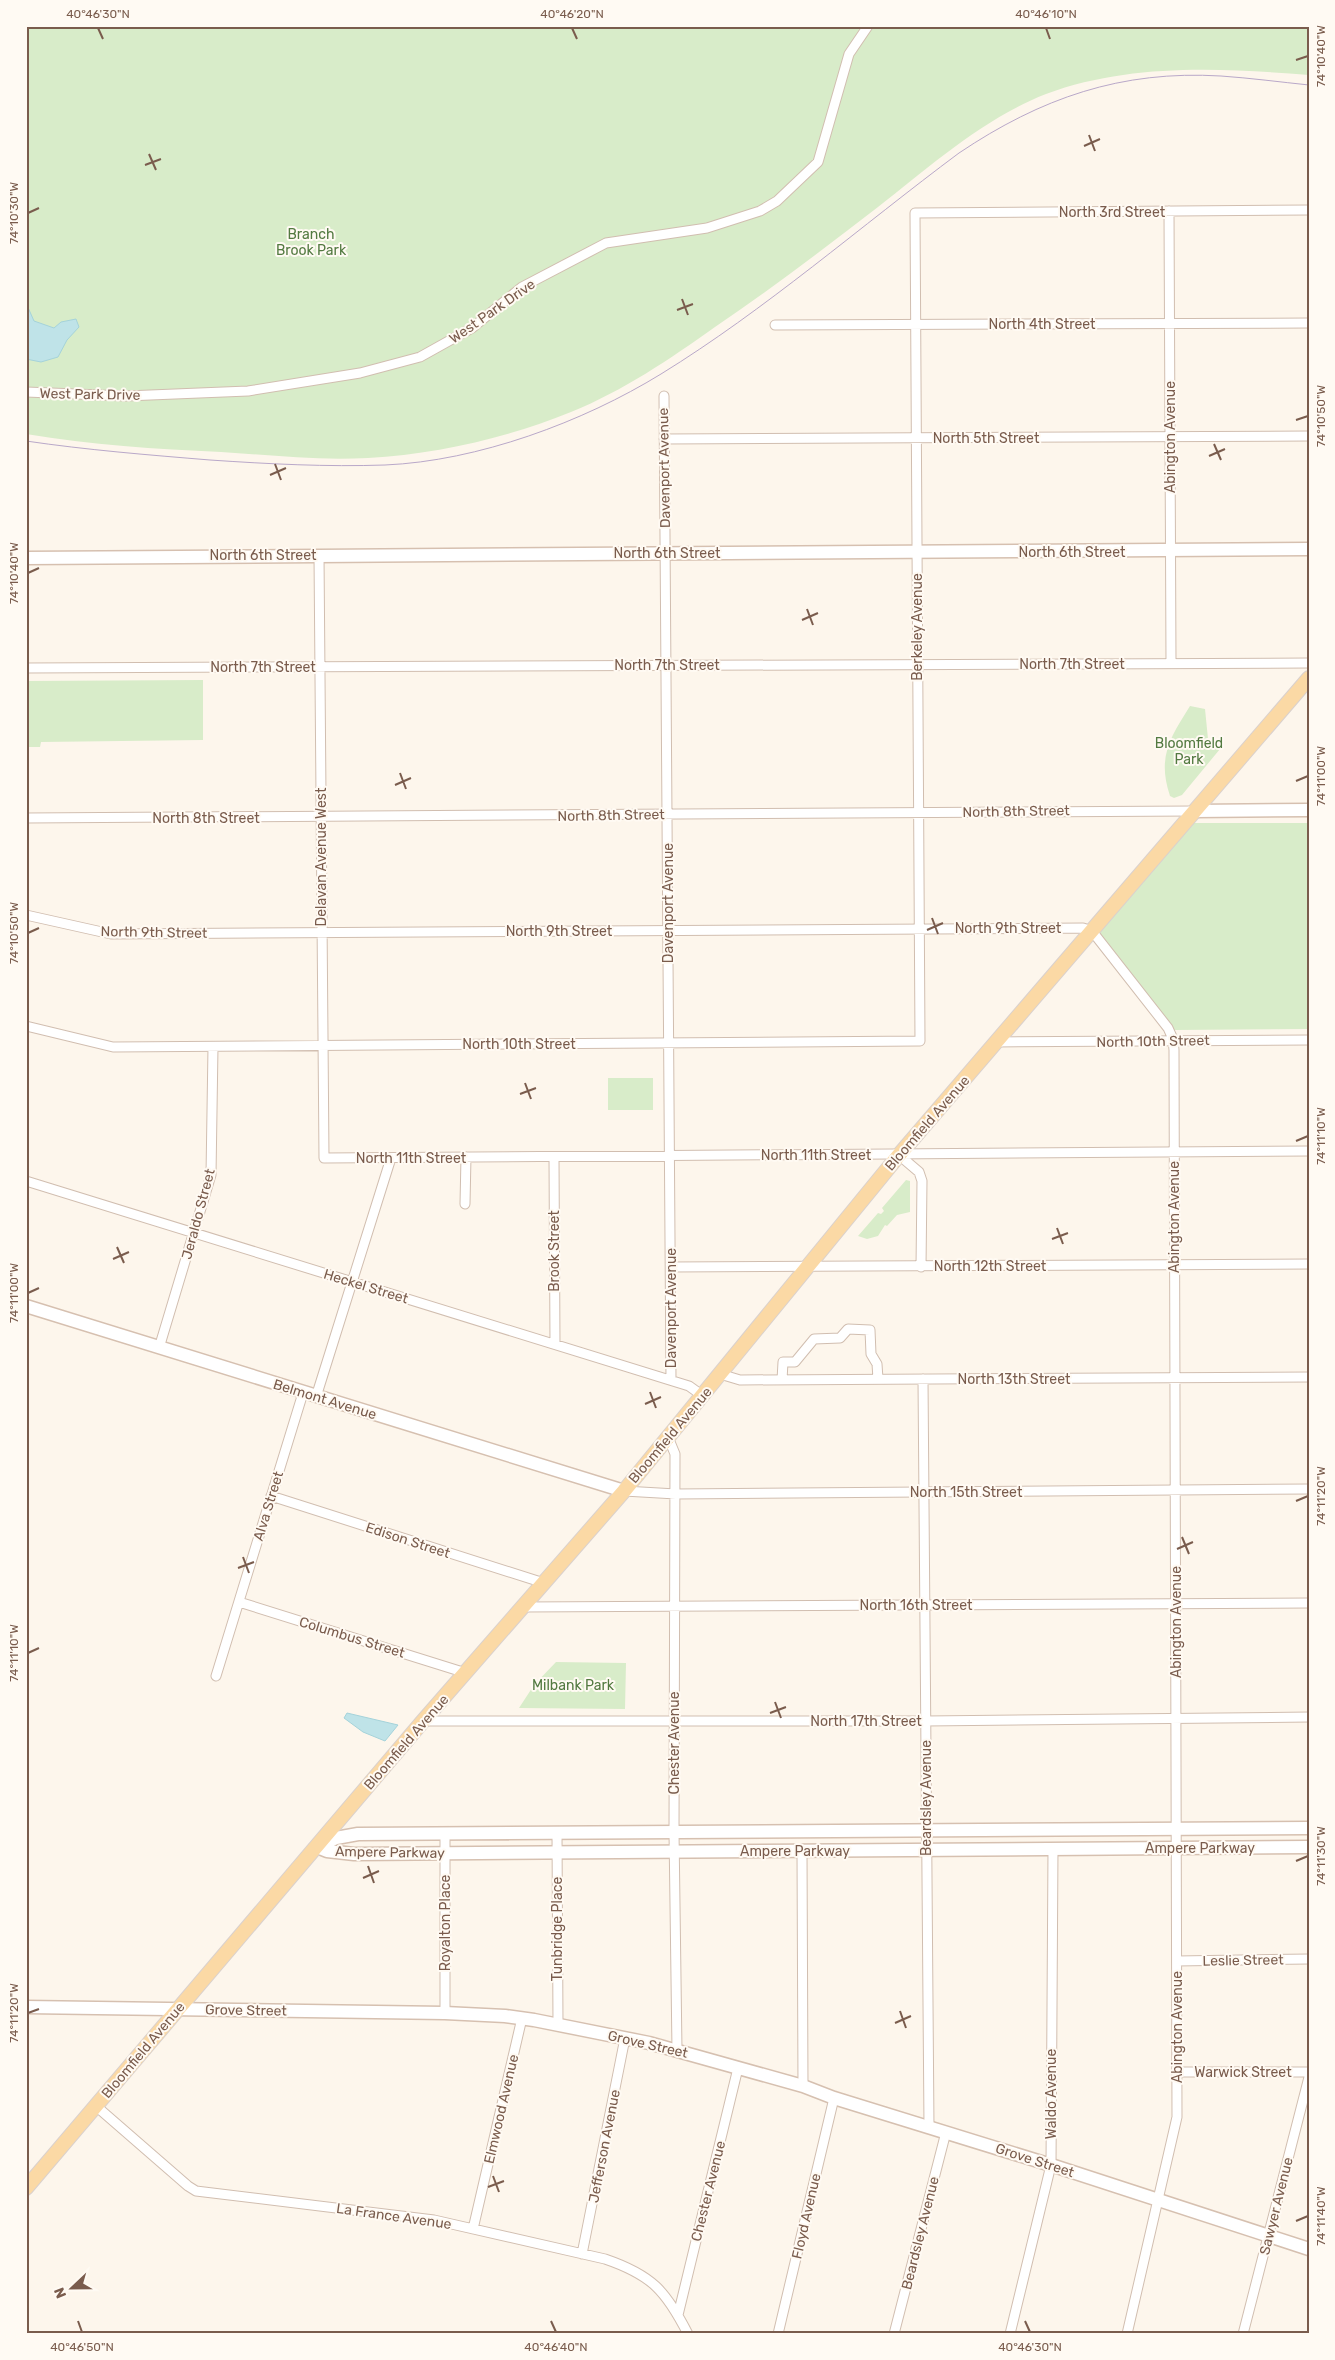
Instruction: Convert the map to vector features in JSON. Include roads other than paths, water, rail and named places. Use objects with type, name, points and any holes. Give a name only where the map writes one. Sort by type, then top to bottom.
[{"type":"main road","name":"Bloomfield Avenue","points":[[26,2188],[423,1721],[624,1492],[805,1267],[899,1155],[1309,678]]},
{"type":"street","name":"West Park Drive","points":[[26,392],[126,396],[248,391],[360,373],[420,357],[472,328],[522,287],[606,243],[707,228],[760,211],[777,201],[818,162],[849,54],[868,26]]},
{"type":"street","name":"North 3rd Street","points":[[915,213],[1309,210]]},
{"type":"street","name":"Abington Avenue","points":[[1169,211],[1171,664]]},
{"type":"street","name":"Berkeley Avenue","points":[[915,213],[920,1041]]},
{"type":"street","name":"North 4th Street","points":[[775,325],[1309,323]]},
{"type":"street","name":"Davenport Avenue","points":[[664,396],[671,1380]]},
{"type":"street","name":"North 5th Street","points":[[664,439],[1309,436]]},
{"type":"street","name":"North 6th Street","points":[[26,558],[1309,550]]},
{"type":"street","name":"Delavan Avenue West","points":[[319,555],[324,1158]]},
{"type":"street","name":"North 7th Street","points":[[26,668],[1309,663]]},
{"type":"street","name":"North 8th Street","points":[[26,818],[321,818],[1195,810]]},
{"type":"street","points":[[1195,810],[1309,810]]},
{"type":"street","name":"North 9th Street","points":[[26,915],[106,934],[1077,927],[1092,931]]},
{"type":"street","points":[[1092,931],[1170,1031],[1174,1041]]},
{"type":"street","name":"North 10th Street","points":[[26,1026],[103,1046],[117,1047],[920,1041]]},
{"type":"street","name":"North 10th Street","points":[[996,1042],[1309,1040]]},
{"type":"street","name":"Abington Avenue","points":[[1127,2334],[1177,2117],[1174,1041]]},
{"type":"street","name":"Jeraldo Street","points":[[159,1348],[212,1170],[213,1047]]},
{"type":"street","name":"North 11th Street","points":[[324,1158],[1309,1151]]},
{"type":"street","points":[[899,1155],[919,1172],[922,1181],[921,1266]]},
{"type":"street","name":"Brook Street","points":[[554,1157],[555,1344]]},
{"type":"street","points":[[316,1397],[391,1158]]},
{"type":"street","points":[[466,1158],[466,1204]]},
{"type":"street","name":"Heckel Street","points":[[26,1181],[671,1380],[689,1386],[703,1396]]},
{"type":"street","name":"North 12th Street","points":[[671,1267],[1309,1264]]},
{"type":"street","name":"Belmont Avenue","points":[[26,1306],[624,1492]]},
{"type":"street","points":[[782,1380],[783,1362],[795,1362],[814,1339],[840,1338],[848,1329],[870,1330],[871,1354],[877,1364],[878,1379]]},
{"type":"street","name":"North 13th Street","points":[[720,1374],[740,1380],[1309,1377]]},
{"type":"street","name":"Beardsley Avenue","points":[[923,1379],[929,2127]]},
{"type":"street","name":"Alva Street","points":[[216,1676],[303,1392]]},
{"type":"street","name":"Chester Avenue","points":[[668,1437],[675,1454],[676,1494],[674,1852],[677,2050]]},
{"type":"street","name":"North 15th Street","points":[[624,1492],[676,1494],[1309,1489]]},
{"type":"street","name":"Edison Street","points":[[271,1496],[544,1583]]},
{"type":"street","name":"Columbus Street","points":[[239,1602],[466,1673]]},
{"type":"street","name":"North 16th Street","points":[[523,1607],[1309,1603]]},
{"type":"street","name":"North 17th Street","points":[[423,1721],[926,1721],[1309,1717]]},
{"type":"street","name":"Ampere Parkway","points":[[317,1846],[336,1838],[358,1834],[1309,1828]]},
{"type":"street","name":"Tunbridge Place","points":[[557,1832],[558,2025]]},
{"type":"street","name":"Royalton Place","points":[[445,1833],[445,2012]]},
{"type":"street","name":"Ampere Parkway","points":[[317,1846],[334,1852],[354,1854],[1309,1847]]},
{"type":"street","name":"Waldo Avenue","points":[[1010,2334],[1051,2165],[1053,1849]]},
{"type":"street","points":[[802,1851],[804,2086]]},
{"type":"street","name":"Leslie Street","points":[[1177,1960],[1309,1959]]},
{"type":"street","name":"Grove Street","points":[[26,2007],[445,2012],[522,2018],[677,2050],[804,2086],[834,2098],[1051,2165],[1309,2249]]},
{"type":"street","name":"Elmwood Avenue","points":[[473,2229],[522,2018]]},
{"type":"street","name":"Jefferson Avenue","points":[[582,2254],[625,2038]]},
{"type":"street","name":"Chester Avenue","points":[[678,2315],[738,2068]]},
{"type":"street","name":"Warwick Street","points":[[1177,2072],[1309,2072]]},
{"type":"street","name":"Sawyer Avenue","points":[[1243,2334],[1309,2077]]},
{"type":"street","name":"Floyd Avenue","points":[[778,2334],[834,2098]]},
{"type":"street","name":"La France Avenue","points":[[96,2106],[196,2191],[409,2216],[582,2254],[629,2267],[660,2289],[678,2315],[688,2334]]},
{"type":"street","name":"Beardsley Avenue","points":[[894,2334],[946,2132]]},
{"type":"water","points":[[26,303],[34,321],[54,328],[61,322],[76,319],[79,327],[67,340],[58,357],[41,362],[26,359]]},
{"type":"water","points":[[347,1713],[398,1725],[385,1741],[363,1732],[344,1718]]},
{"type":"tram line","points":[[26,441],[95,450],[254,463],[363,466],[420,462],[493,447],[564,423],[631,392],[661,374],[738,323],[959,153],[1020,117],[1083,92],[1116,83],[1149,78],[1184,75],[1221,76],[1309,85]]},
{"type":"park label","name":"Branch Brook Park","points":[[311,242]]},
{"type":"park label","name":"Bloomfield Park","points":[[1189,752]]},
{"type":"park label","name":"Milbank Park","points":[[573,1685]]}]
